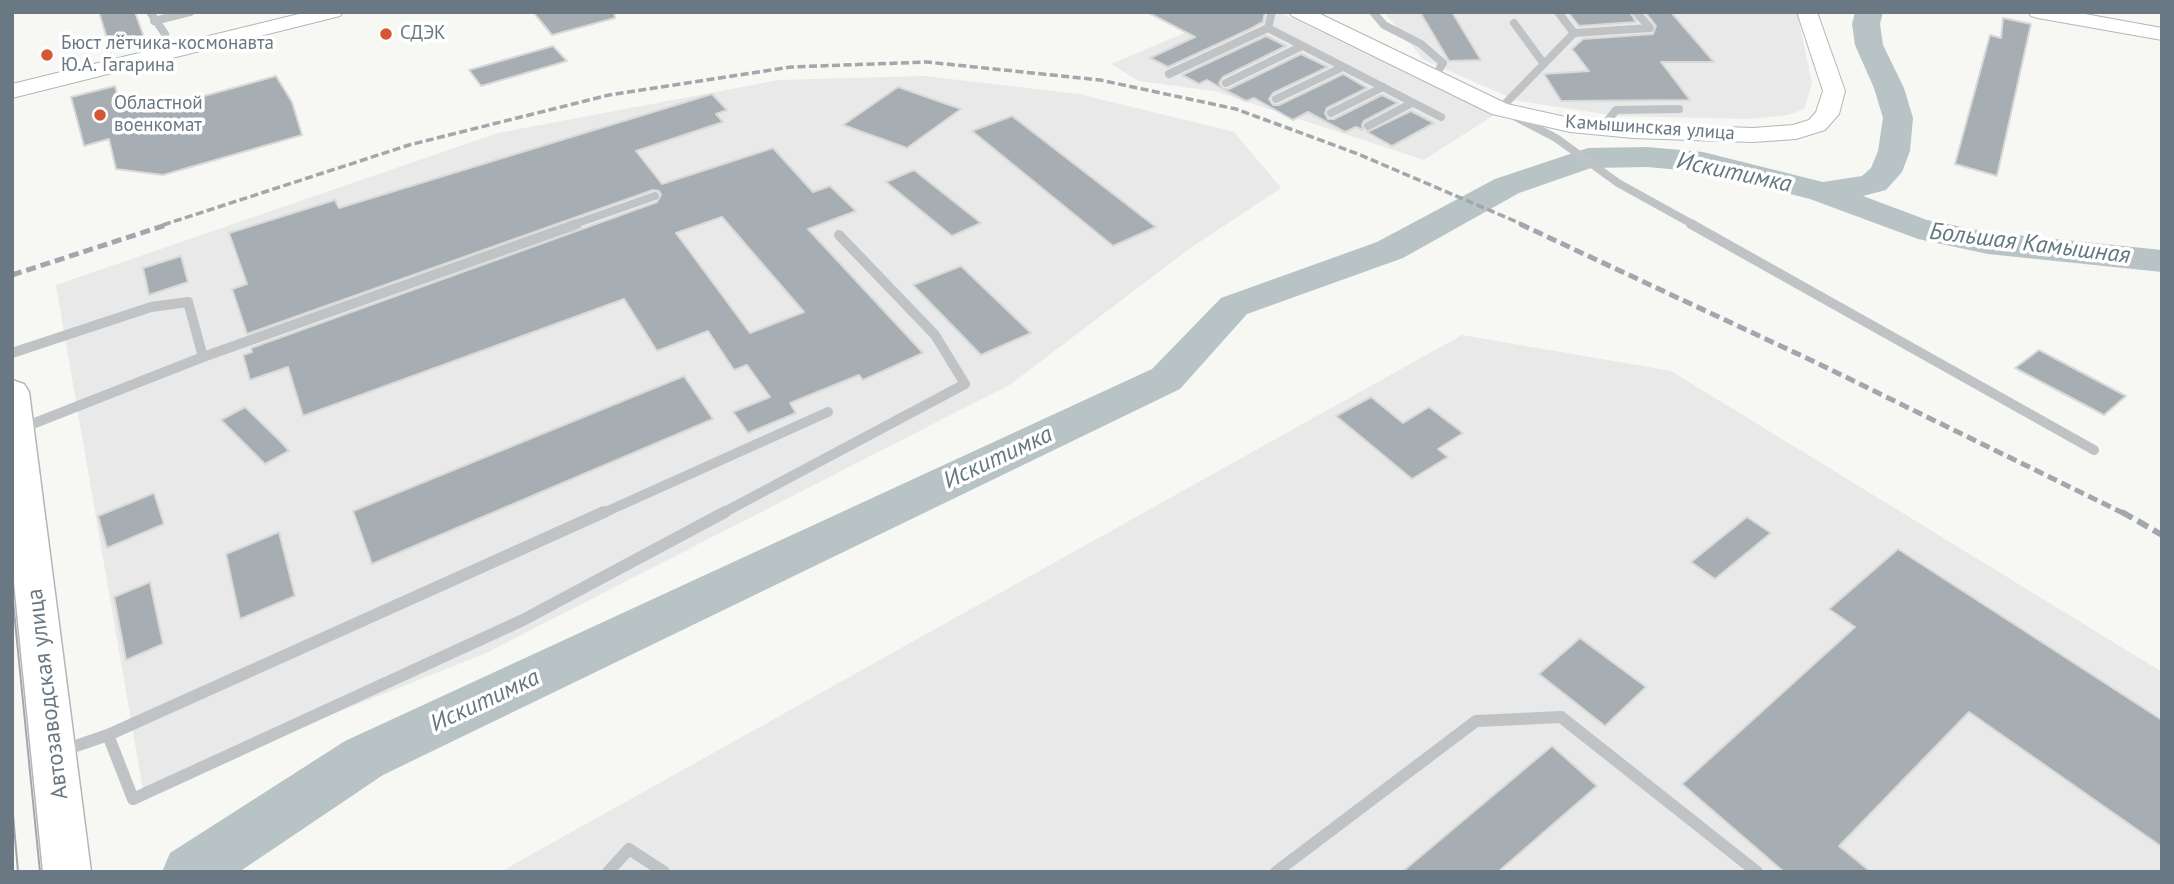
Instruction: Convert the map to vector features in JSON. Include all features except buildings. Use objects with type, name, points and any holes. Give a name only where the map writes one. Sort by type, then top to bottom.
[{"type":"main road","name":"Автозаводская улица","points":[[12,392],[67,872]]},
{"type":"street","points":[[12,91],[333,12]]},
{"type":"street","name":"Камышинская улица","points":[[1300,12],[1500,110],[1570,125],[1753,135],[1796,132],[1817,125],[1827,114],[1833,91],[1807,12]]},
{"type":"street","points":[[2038,12],[2162,34]]},
{"type":"lane","points":[[150,12],[165,34]]},
{"type":"lane","points":[[154,20],[190,12]]},
{"type":"lane","points":[[1268,28],[1272,12]]},
{"type":"lane","points":[[1373,12],[1384,25],[1421,44],[1443,62],[1434,78]]},
{"type":"lane","points":[[1558,12],[1574,33]]},
{"type":"lane","points":[[1636,12],[1650,28],[1574,33],[1500,110],[1556,138],[1618,183],[2094,450]]},
{"type":"lane","points":[[1514,23],[1544,64]]},
{"type":"lane","points":[[1268,28],[1441,117]]},
{"type":"lane","points":[[1169,74],[1268,28]]},
{"type":"lane","points":[[1226,83],[1302,46]]},
{"type":"lane","points":[[1276,99],[1343,67]]},
{"type":"lane","points":[[1331,113],[1382,87]]},
{"type":"lane","points":[[1367,126],[1412,103]]},
{"type":"lane","points":[[1602,128],[1616,110],[1679,109]]},
{"type":"lane","points":[[16,430],[202,357],[655,196]]},
{"type":"lane","points":[[108,735],[133,799],[523,620],[965,384],[935,335],[839,234]]},
{"type":"lane","points":[[12,353],[151,307],[188,302],[202,357]]},
{"type":"lane","points":[[57,772],[108,735],[828,412]]},
{"type":"lane","points":[[1276,872],[1476,721],[1561,717],[1757,872]]},
{"type":"lane","points":[[608,872],[629,849],[664,872]]},
{"type":"shaded area","points":[[1234,12],[1279,12],[1494,115],[1424,160],[1214,91],[1139,81],[1111,64]]},
{"type":"shaded area","points":[[1384,12],[1797,12],[1812,83],[1804,109],[1788,115],[1750,119],[1618,116],[1518,101],[1424,60]]},
{"type":"shaded area","points":[[924,76],[1079,94],[1234,132],[1281,188],[1189,249],[1011,384],[484,654],[143,790],[56,285],[498,133],[779,80]]},
{"type":"shaded area","points":[[1462,335],[1671,371],[2162,672],[2162,872],[500,872]]},
{"type":"waterway","points":[[1822,192],[1874,183],[1886,172],[1894,151],[1898,118],[1889,88],[1869,45],[1866,24],[1869,12]]},
{"type":"waterway","name":"Искитимка","points":[[190,872],[364,758],[1166,379],[1234,306],[1390,250],[1507,186],[1588,158],[1647,157],[1703,162],[1822,192]]},
{"type":"waterway","name":"Большая Камышная","points":[[1822,192],[1918,229],[1988,243],[2162,261]]},
{"type":"tram line","points":[[12,591],[40,872]]},
{"type":"tram line","points":[[12,803],[18,872]]},
{"type":"railway","points":[[163,225],[409,145],[609,95],[791,67],[927,62],[1100,80],[1236,109],[1358,154],[1524,225]]},
{"type":"railway","points":[[12,275],[169,224]]},
{"type":"railway","points":[[1520,224],[1815,362],[2125,514]]},
{"type":"railway","points":[[2122,512],[2162,535]]},
{"type":"place","name":"СДЭК","points":[[386,34]]},
{"type":"place","name":"Бюст лётчика-космонавта Ю.А. Гагарина","points":[[47,55]]},
{"type":"place","name":"Областной военкомат","points":[[100,115]]}]
